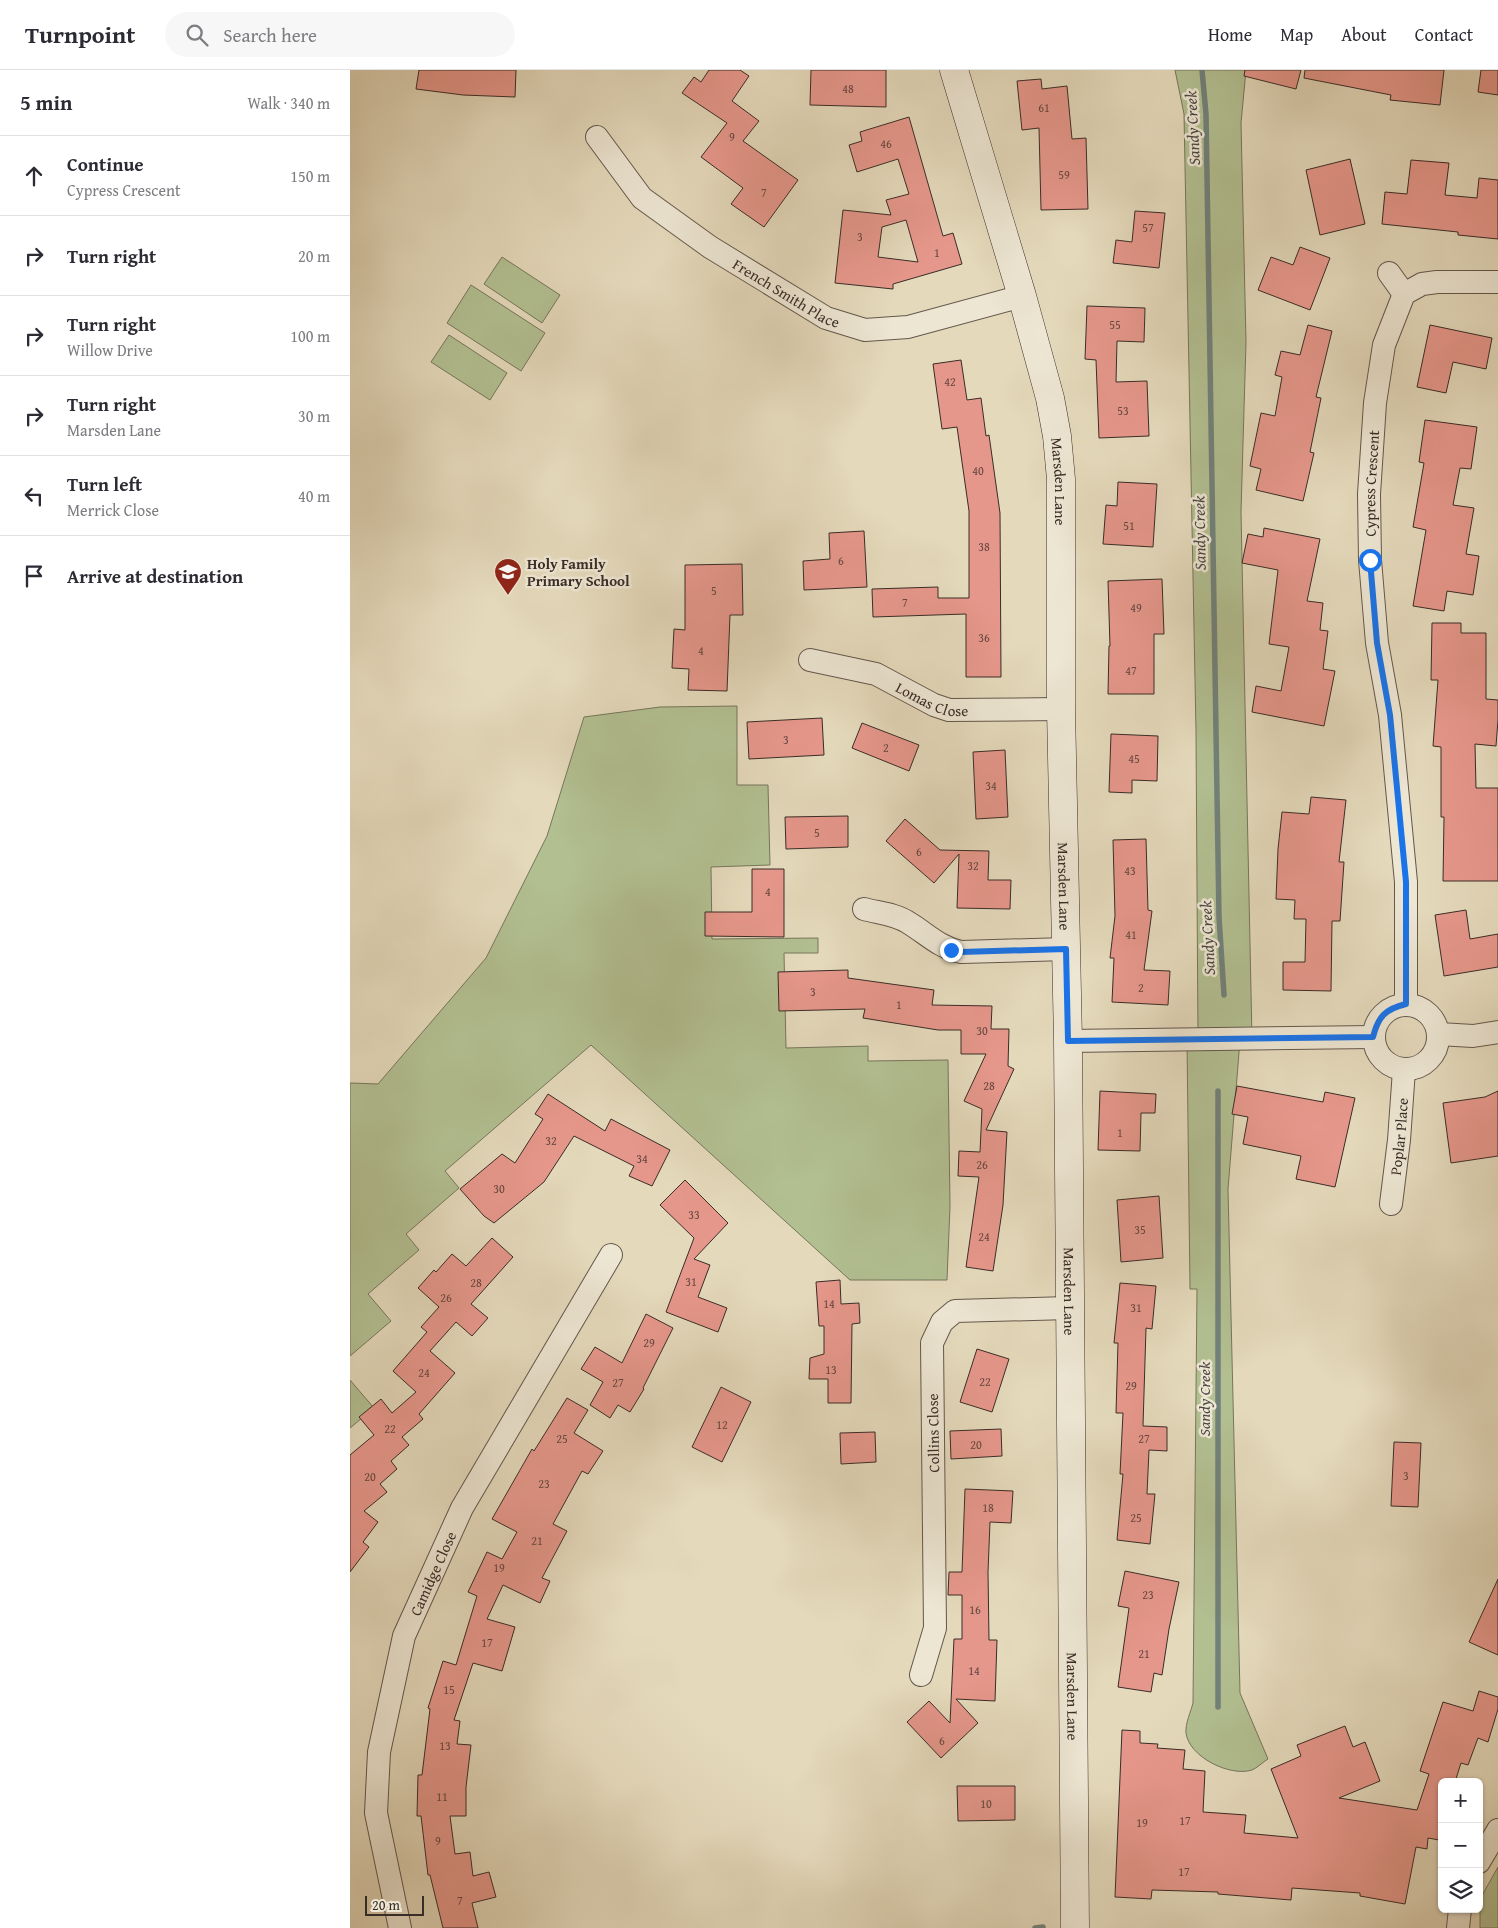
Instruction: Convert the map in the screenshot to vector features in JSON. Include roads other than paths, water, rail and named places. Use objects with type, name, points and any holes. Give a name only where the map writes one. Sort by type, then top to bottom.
[{"type":"main road","name":"Marsden Lane","points":[[954,70],[1022,296],[1050,398],[1061,479],[1061,709],[1068,1041],[1075,1928]]},
{"type":"street","name":"French Smith Place","points":[[596,137],[642,198],[710,247],[826,318],[866,330],[908,327],[1022,296]]},
{"type":"street","points":[[1388,273],[1404,294],[1422,284],[1498,282]]},
{"type":"street","name":"Cypress Crescent","points":[[1404,294],[1384,345],[1375,402],[1369,494],[1370,560],[1377,643],[1390,715],[1406,882],[1406,1004]]},
{"type":"street","name":"Lomas Close","points":[[810,660],[876,674],[934,705],[949,710],[1061,709]]},
{"type":"street","points":[[864,909],[900,918],[934,941],[951,950],[961,952],[1066,949]]},
{"type":"street","points":[[1406,1004],[1418,1006],[1428,1013],[1435,1022],[1439,1034],[1438,1048],[1430,1060],[1418,1068],[1404,1070],[1392,1067],[1382,1060],[1376,1049],[1373,1037],[1376,1025],[1383,1014],[1393,1007],[1406,1004]]},
{"type":"street","points":[[1439,1034],[1473,1036],[1498,1032]]},
{"type":"street","points":[[1068,1041],[1373,1037]]},
{"type":"street","name":"Poplar Place","points":[[1391,1204],[1399,1140],[1404,1070]]},
{"type":"street","name":"Camidge Close","points":[[400,1928],[376,1813],[379,1752],[404,1636],[462,1508],[611,1255]]},
{"type":"street","name":"Collins Close","points":[[921,1675],[935,1628],[932,1343],[942,1322],[955,1311],[1069,1308]]},
{"type":"street","points":[[1483,1855],[1498,1830]]},
{"type":"street","points":[[1458,1928],[1460,1913]]},
{"type":"waterway","name":"Sandy Creek","points":[[1202,70],[1206,114],[1219,917],[1224,995]]},
{"type":"waterway","name":"Sandy Creek","points":[[1218,1091],[1218,1707]]},
{"type":"waterway","name":"Sandy Creek","points":[[1035,1928],[1043,1927]]},
{"type":"place","name":"Holy Family Primary School","points":[[508,596]]}]
